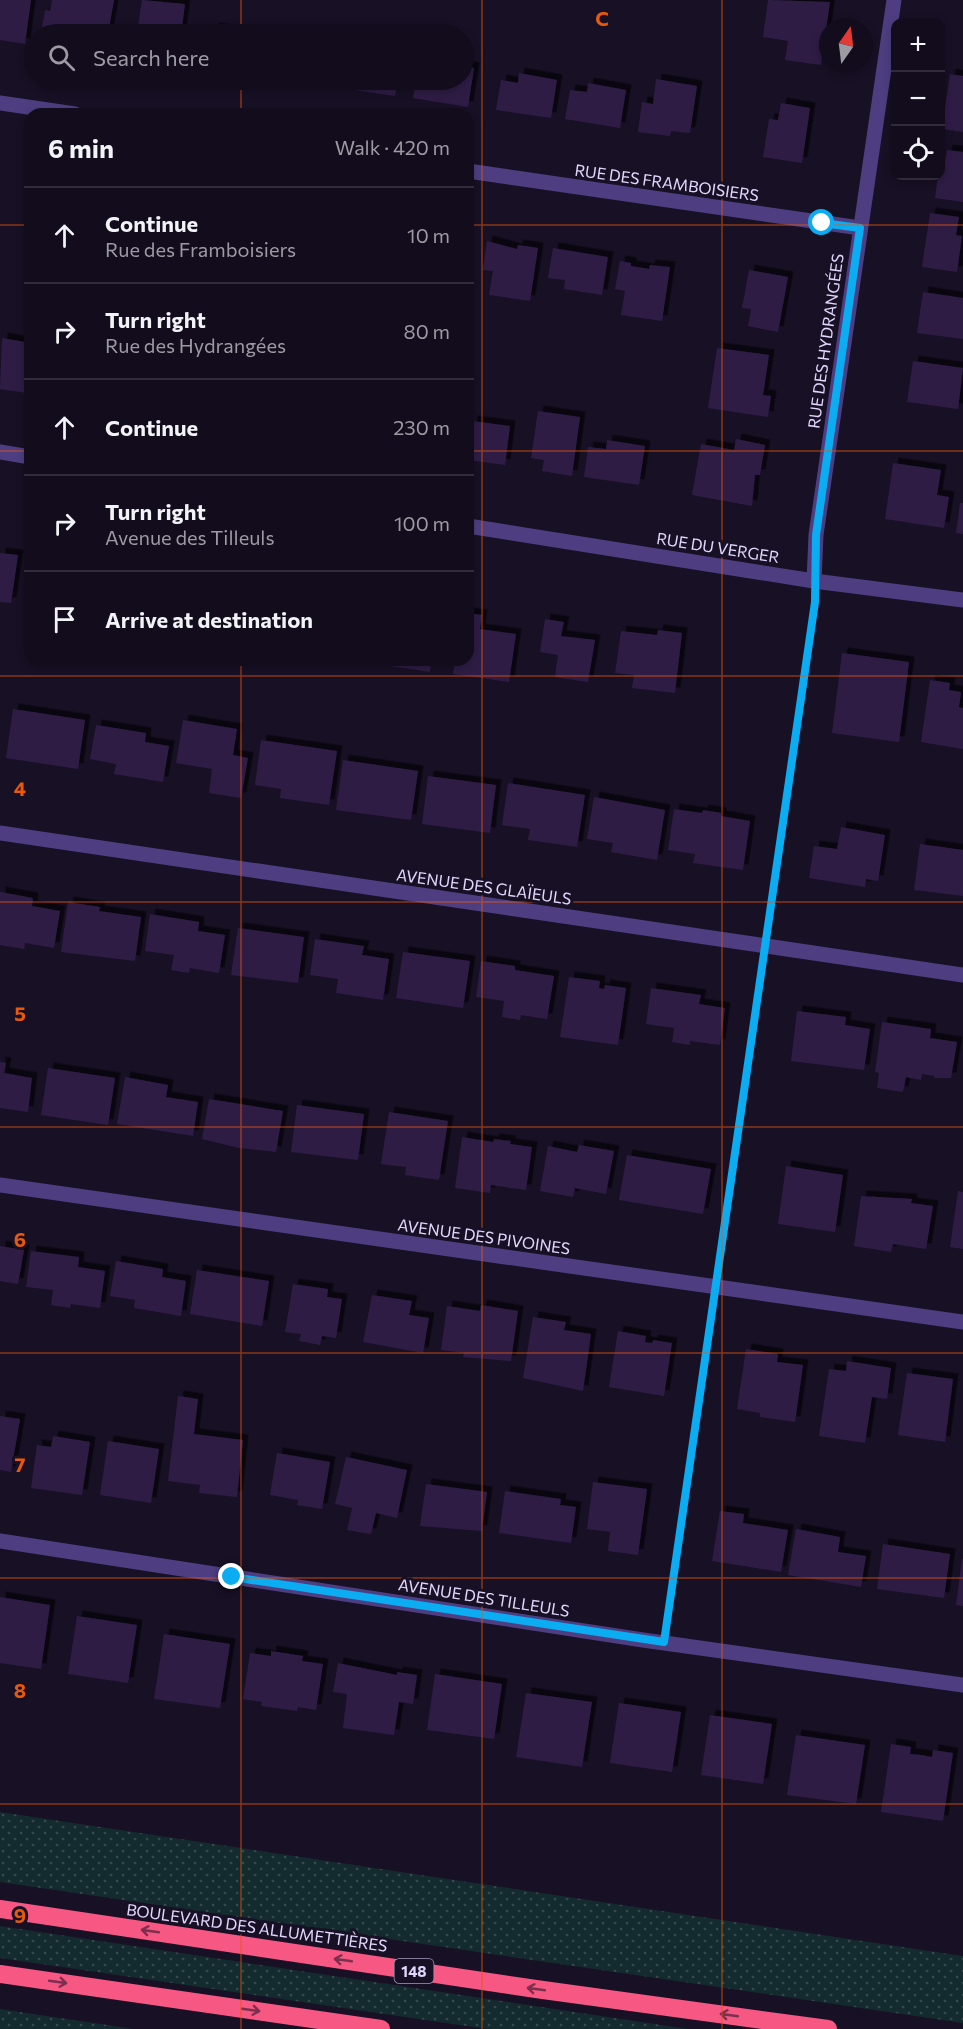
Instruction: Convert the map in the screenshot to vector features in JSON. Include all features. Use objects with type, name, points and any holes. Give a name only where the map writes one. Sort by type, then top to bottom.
[{"type":"highway","name":"BOULEVARD DES ALLUMETTIÈRES","points":[[0,1909],[531,1988],[828,2029]]},
{"type":"highway","points":[[0,1974],[381,2029]]},
{"type":"street","name":"RUE DES HYDRANGÉES","points":[[814,581],[816,535],[894,0]]},
{"type":"street","points":[[0,103],[34,108]]},
{"type":"street","name":"RUE DES FRAMBOISIERS","points":[[474,172],[860,228]]},
{"type":"street","points":[[0,452],[24,456]]},
{"type":"street","name":"RUE DU VERGER","points":[[474,527],[814,581],[963,600]]},
{"type":"street","name":"AVENUE DES GLAÏEULS","points":[[0,833],[963,975]]},
{"type":"street","name":"AVENUE DES PIVOINES","points":[[0,1185],[963,1322]]},
{"type":"street","name":"AVENUE DES TILLEULS","points":[[0,1541],[963,1685]]},
{"type":"path","points":[[664,1642],[815,602],[814,581]]},
{"type":"green space","points":[[0,1812],[963,1956],[963,2023],[0,1882]]},
{"type":"green space","points":[[0,1926],[688,2029],[487,2029],[0,1958]]},
{"type":"green space","points":[[0,2009],[134,2029],[0,2029]]},
{"type":"building","points":[[0,0],[31,0],[28,24],[24,24],[24,44],[0,40]]},
{"type":"building","points":[[52,0],[114,0],[110,24],[43,24],[45,10],[50,11]]},
{"type":"building","points":[[142,0],[185,4],[182,24],[138,24]]},
{"type":"building","points":[[768,0],[830,2],[828,18],[819,18],[819,65],[785,60],[788,41],[763,37]]},
{"type":"building","points":[[519,73],[557,80],[551,118],[496,110],[501,80],[518,83]]},
{"type":"building","points":[[950,74],[963,76],[963,132],[945,129],[945,108]]},
{"type":"building","points":[[656,79],[697,86],[690,133],[671,131],[670,136],[638,132],[642,102],[653,104]]},
{"type":"building","points":[[588,83],[626,90],[620,128],[565,119],[570,90],[587,92]]},
{"type":"building","points":[[354,90],[396,90],[395,96]]},
{"type":"building","points":[[414,90],[471,90],[468,107],[413,98]]},
{"type":"building","points":[[781,103],[810,108],[802,163],[763,157],[769,119],[778,120]]},
{"type":"building","points":[[947,150],[963,152],[963,202],[935,198],[937,180],[945,180]]},
{"type":"building","points":[[930,213],[959,217],[956,235],[962,236],[957,272],[922,267]]},
{"type":"building","points":[[487,241],[517,249],[518,245],[538,248],[530,301],[489,295],[493,271],[483,270]]},
{"type":"building","points":[[553,248],[608,257],[602,295],[564,289],[565,280],[548,278]]},
{"type":"building","points":[[620,261],[631,263],[631,266],[649,269],[650,265],[670,267],[662,321],[621,315],[625,291],[615,289]]},
{"type":"building","points":[[749,270],[788,277],[778,332],[748,326],[751,309],[742,308]]},
{"type":"building","points":[[923,292],[963,298],[963,339],[917,333]]},
{"type":"building","points":[[2,338],[24,342],[24,393],[0,389]]},
{"type":"building","points":[[717,348],[769,355],[763,395],[771,396],[768,417],[708,408]]},
{"type":"building","points":[[913,361],[963,368],[958,409],[907,402]]},
{"type":"building","points":[[538,411],[580,417],[572,476],[542,471],[544,460],[531,458]]},
{"type":"building","points":[[474,421],[510,426],[505,465],[474,461]]},
{"type":"building","points":[[736,439],[765,445],[760,475],[755,475],[752,506],[692,495],[701,444],[734,450]]},
{"type":"building","points":[[607,440],[645,446],[639,485],[584,477],[588,447],[606,449]]},
{"type":"building","points":[[893,463],[941,470],[937,495],[949,497],[944,528],[885,519]]},
{"type":"building","points":[[960,503],[963,503],[963,534],[956,533]]},
{"type":"building","points":[[0,553],[18,555],[11,603],[0,602]]},
{"type":"building","points":[[474,614],[482,615],[480,629],[516,634],[509,682],[453,674],[454,666],[474,666]]},
{"type":"building","points":[[545,619],[564,622],[561,636],[595,640],[588,682],[555,677],[558,655],[540,652]]},
{"type":"building","points":[[658,630],[682,633],[675,693],[632,688],[634,675],[615,673],[621,631],[657,635]]},
{"type":"building","points":[[842,653],[909,662],[899,742],[832,733]]},
{"type":"building","points":[[390,666],[430,666],[430,672]]},
{"type":"building","points":[[930,680],[950,683],[949,690],[961,692],[959,707],[963,708],[963,749],[921,742]]},
{"type":"building","points":[[13,709],[85,720],[78,769],[6,758]]},
{"type":"building","points":[[183,720],[237,729],[233,755],[248,758],[241,798],[209,793],[212,769],[176,763]]},
{"type":"building","points":[[96,725],[146,733],[145,742],[169,746],[163,782],[114,774],[116,764],[90,759]]},
{"type":"building","points":[[261,740],[337,751],[329,805],[280,798],[281,789],[255,785]]},
{"type":"building","points":[[343,760],[418,771],[411,820],[336,810]]},
{"type":"building","points":[[428,776],[496,785],[490,833],[422,824]]},
{"type":"building","points":[[508,783],[585,795],[577,847],[528,840],[530,829],[502,825]]},
{"type":"building","points":[[594,797],[665,810],[657,860],[611,852],[613,843],[587,839]]},
{"type":"building","points":[[674,809],[702,813],[703,810],[750,821],[743,870],[693,863],[695,854],[668,850]]},
{"type":"building","points":[[841,827],[885,835],[878,881],[866,879],[865,887],[809,878],[814,846],[837,849]]},
{"type":"building","points":[[920,844],[963,850],[963,896],[914,890]]},
{"type":"building","points":[[0,892],[33,898],[32,906],[60,911],[54,948],[25,943],[24,949],[0,945]]},
{"type":"building","points":[[68,902],[100,907],[99,911],[141,917],[135,961],[61,952]]},
{"type":"building","points":[[150,914],[199,922],[198,931],[225,935],[219,973],[190,968],[189,973],[171,970],[174,955],[145,951]]},
{"type":"building","points":[[238,928],[304,937],[298,983],[231,975]]},
{"type":"building","points":[[315,939],[364,946],[362,955],[389,959],[383,1000],[336,993],[338,979],[310,975]]},
{"type":"building","points":[[403,952],[470,961],[463,1008],[396,998]]},
{"type":"building","points":[[481,961],[515,966],[515,970],[554,976],[547,1019],[521,1015],[520,1020],[502,1017],[504,1001],[476,997]]},
{"type":"building","points":[[569,977],[600,981],[599,988],[604,989],[605,985],[626,988],[618,1045],[560,1037]]},
{"type":"building","points":[[651,988],[701,995],[699,1004],[725,1008],[720,1045],[690,1041],[690,1045],[672,1042],[674,1028],[646,1024]]},
{"type":"building","points":[[797,1011],[846,1017],[845,1025],[870,1029],[864,1070],[791,1061]]},
{"type":"building","points":[[882,1022],[931,1029],[930,1038],[957,1042],[951,1078],[934,1078],[935,1076],[922,1074],[921,1080],[906,1077],[903,1092],[877,1088],[879,1073],[875,1072]]},
{"type":"building","points":[[0,1062],[6,1063],[4,1073],[32,1078],[28,1112],[0,1108]]},
{"type":"building","points":[[48,1068],[115,1078],[108,1125],[41,1115]]},
{"type":"building","points":[[125,1077],[168,1085],[166,1097],[198,1102],[193,1136],[117,1124]]},
{"type":"building","points":[[209,1099],[283,1111],[276,1152],[239,1148],[202,1139]]},
{"type":"building","points":[[297,1105],[364,1114],[358,1160],[291,1152]]},
{"type":"building","points":[[389,1112],[448,1121],[439,1180],[405,1175],[406,1167],[381,1164]]},
{"type":"building","points":[[462,1137],[493,1142],[494,1139],[511,1141],[510,1144],[532,1147],[526,1190],[491,1185],[490,1193],[455,1188]]},
{"type":"building","points":[[579,1145],[614,1151],[606,1194],[575,1188],[573,1197],[540,1191],[548,1146],[577,1152]]},
{"type":"building","points":[[627,1155],[711,1169],[703,1214],[619,1200]]},
{"type":"building","points":[[786,1166],[843,1175],[835,1232],[778,1224]]},
{"type":"building","points":[[958,1191],[963,1192],[963,1249],[950,1247]]},
{"type":"building","points":[[861,1196],[912,1199],[911,1203],[933,1206],[926,1249],[893,1244],[891,1252],[854,1246]]},
{"type":"building","points":[[0,1246],[24,1250],[18,1284],[0,1281]]},
{"type":"building","points":[[31,1251],[79,1257],[78,1267],[105,1271],[100,1308],[71,1304],[70,1308],[51,1305],[53,1290],[26,1287]]},
{"type":"building","points":[[116,1261],[163,1269],[162,1277],[186,1281],[181,1316],[134,1308],[135,1300],[110,1296]]},
{"type":"building","points":[[197,1270],[269,1281],[262,1326],[190,1314]]},
{"type":"building","points":[[293,1284],[328,1289],[327,1297],[342,1299],[336,1338],[322,1336],[320,1345],[299,1341],[301,1334],[285,1332]]},
{"type":"building","points":[[372,1295],[412,1301],[409,1315],[429,1318],[423,1353],[363,1342]]},
{"type":"building","points":[[481,1305],[518,1311],[511,1361],[463,1357],[464,1353],[441,1350],[447,1306],[480,1311]]},
{"type":"building","points":[[533,1317],[566,1322],[564,1330],[591,1334],[583,1391],[523,1378]]},
{"type":"building","points":[[618,1331],[646,1336],[645,1342],[652,1343],[653,1340],[672,1343],[664,1396],[609,1387]]},
{"type":"building","points":[[746,1349],[778,1354],[777,1362],[803,1365],[795,1422],[760,1417],[760,1413],[737,1409]]},
{"type":"building","points":[[847,1361],[891,1368],[887,1399],[872,1397],[865,1443],[819,1436],[829,1369],[846,1371]]},
{"type":"building","points":[[907,1373],[953,1379],[945,1442],[898,1435]]},
{"type":"building","points":[[178,1396],[198,1399],[194,1434],[243,1440],[237,1497],[199,1493],[200,1485],[168,1481]]},
{"type":"building","points":[[0,1416],[20,1419],[11,1472],[0,1470]]},
{"type":"building","points":[[53,1436],[90,1442],[82,1495],[31,1488],[37,1445],[51,1447]]},
{"type":"building","points":[[108,1441],[159,1449],[151,1503],[100,1495]]},
{"type":"building","points":[[277,1453],[330,1462],[322,1509],[297,1505],[298,1500],[270,1495]]},
{"type":"building","points":[[346,1457],[407,1470],[397,1518],[376,1513],[371,1534],[347,1530],[352,1508],[335,1504]]},
{"type":"building","points":[[593,1482],[647,1489],[638,1555],[608,1551],[610,1532],[587,1529]]},
{"type":"building","points":[[426,1484],[487,1492],[482,1531],[420,1526]]},
{"type":"building","points":[[505,1491],[561,1499],[560,1505],[576,1507],[571,1543],[499,1533]]},
{"type":"building","points":[[720,1511],[744,1514],[743,1523],[788,1530],[781,1572],[712,1561]]},
{"type":"building","points":[[796,1529],[840,1537],[838,1552],[866,1556],[861,1587],[788,1575]]},
{"type":"building","points":[[883,1544],[950,1554],[944,1598],[877,1589]]},
{"type":"building","points":[[963,1559],[963,1606],[956,1605]]},
{"type":"building","points":[[0,1597],[50,1605],[41,1669],[0,1663]]},
{"type":"building","points":[[77,1616],[137,1625],[128,1683],[68,1674]]},
{"type":"building","points":[[164,1634],[230,1644],[220,1708],[154,1699]]},
{"type":"building","points":[[271,1651],[303,1656],[302,1661],[323,1664],[316,1710],[298,1707],[297,1711],[261,1706],[262,1702],[243,1699],[250,1653],[271,1656]]},
{"type":"building","points":[[338,1663],[397,1675],[397,1672],[417,1675],[413,1704],[399,1702],[394,1735],[343,1728],[347,1694],[333,1692]]},
{"type":"building","points":[[435,1674],[502,1684],[494,1739],[427,1730]]},
{"type":"building","points":[[526,1693],[592,1702],[582,1767],[516,1757]]},
{"type":"building","points":[[619,1703],[681,1712],[672,1772],[610,1763]]},
{"type":"building","points":[[710,1715],[772,1724],[763,1784],[701,1775]]},
{"type":"building","points":[[796,1735],[865,1745],[856,1804],[787,1795]]},
{"type":"building","points":[[891,1744],[911,1747],[910,1754],[932,1757],[933,1750],[953,1753],[943,1821],[881,1812]]},
{"type":"route","points":[[232,1577],[664,1642],[815,602],[816,535],[860,228],[822,223]]}]
